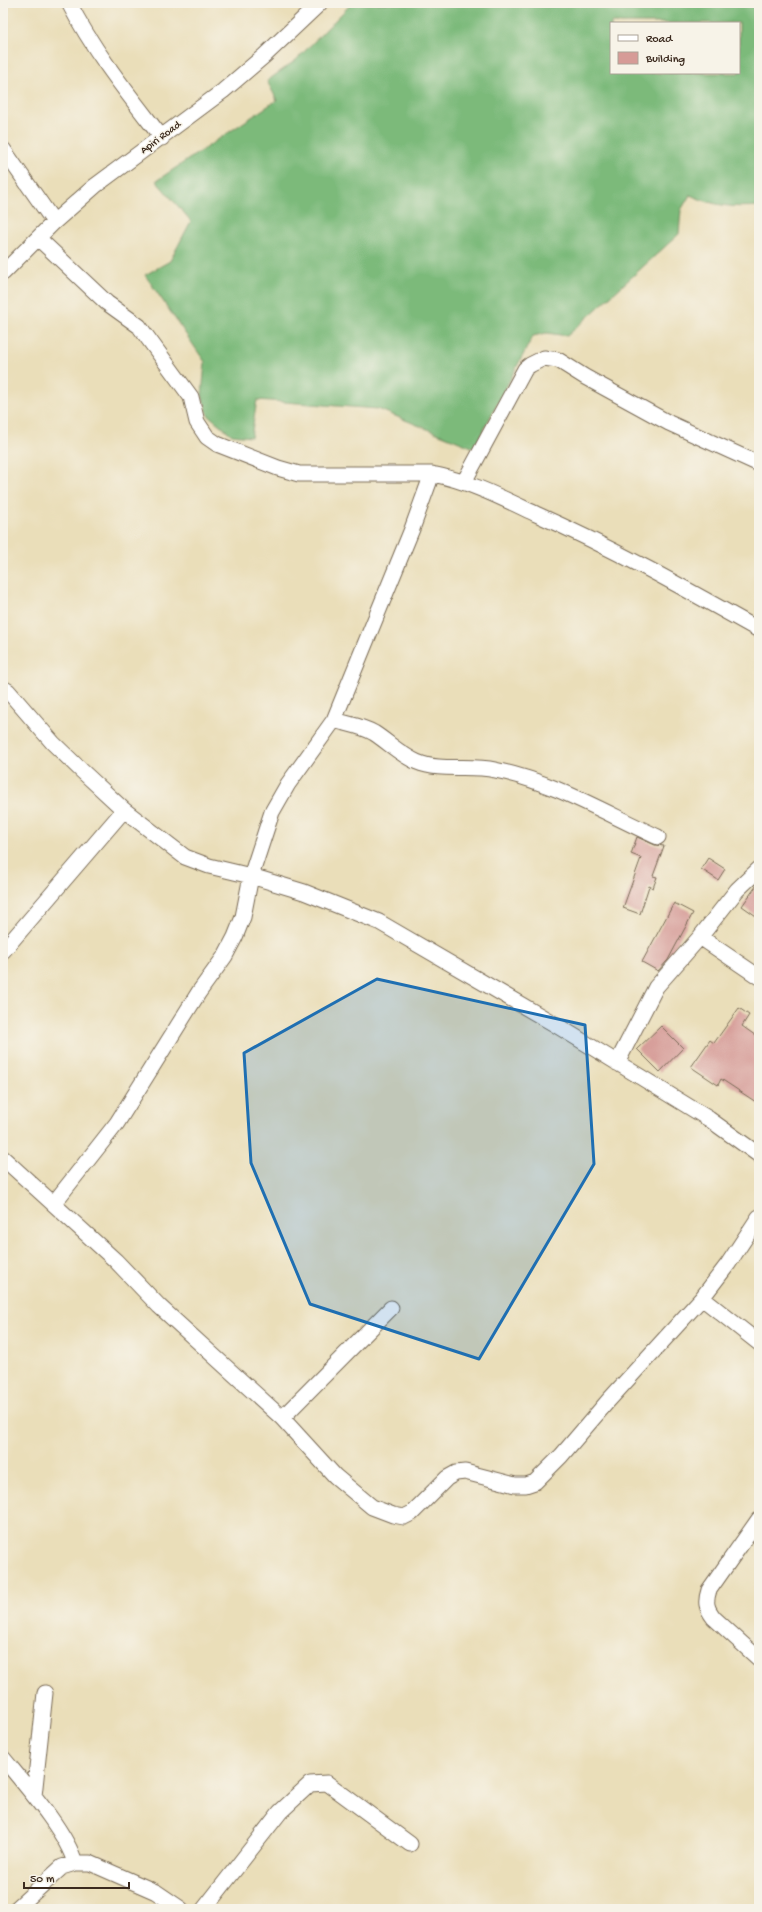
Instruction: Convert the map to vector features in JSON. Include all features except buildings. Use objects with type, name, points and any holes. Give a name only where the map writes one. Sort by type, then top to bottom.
[{"type":"street","points":[[69,3],[84,32],[120,85],[162,138]]},
{"type":"street","name":"Apiri Road","points":[[3,273],[54,222],[95,186],[162,138],[252,66],[320,3]]},
{"type":"street","points":[[3,149],[54,222]]},
{"type":"street","points":[[38,238],[107,303],[139,326],[191,397],[195,417],[201,430],[207,437],[217,444],[278,468],[299,474],[432,474],[464,482],[607,547],[759,630]]},
{"type":"street","points":[[464,482],[525,369],[544,358],[558,360],[567,364],[585,377],[670,423],[759,464]]},
{"type":"street","points":[[54,1203],[117,1123],[199,992],[225,956],[243,917],[251,876],[272,812],[288,784],[334,720],[412,529],[432,474]]},
{"type":"street","points":[[3,688],[8,691],[53,743],[124,810],[185,857],[209,866],[251,876],[304,892],[379,922],[544,1017],[709,1119],[759,1155]]},
{"type":"street","points":[[334,720],[366,729],[417,762],[428,765],[454,768],[481,768],[496,770],[529,780],[550,787],[658,837]]},
{"type":"street","points":[[3,951],[124,810]]},
{"type":"street","points":[[617,1063],[656,987],[700,937],[737,890],[759,869]]},
{"type":"street","points":[[700,937],[759,978]]},
{"type":"street","points":[[3,1158],[116,1261],[158,1306],[282,1418],[335,1476],[372,1507],[393,1516],[404,1517],[412,1514],[447,1478],[456,1473],[465,1472],[515,1485],[526,1485],[535,1482],[561,1456],[608,1401],[702,1298],[728,1264],[759,1217]]},
{"type":"street","points":[[702,1298],[759,1343]]},
{"type":"street","points":[[282,1418],[390,1308]]},
{"type":"street","points":[[759,1519],[709,1590],[706,1600],[708,1611],[714,1618],[759,1659]]},
{"type":"street","points":[[34,1796],[46,1693]]},
{"type":"street","points":[[3,1758],[34,1796],[71,1849],[75,1863]]},
{"type":"street","points":[[204,1909],[280,1812],[310,1784],[327,1783],[410,1844]]},
{"type":"street","points":[[16,1909],[62,1867],[75,1863],[90,1863],[156,1892],[181,1909]]},
{"type":"highlighted area","points":[[377,979],[585,1025],[594,1164],[479,1359],[310,1304],[251,1163],[244,1053]]},
{"type":"green space","points":[[352,3],[759,3],[759,206],[741,207],[716,204],[690,195],[681,210],[679,234],[567,336],[547,333],[533,336],[474,448],[378,409],[257,400],[251,437],[232,435],[208,415],[202,395],[205,362],[145,275],[170,261],[191,221],[156,181],[277,100],[267,81],[296,60]]}]
